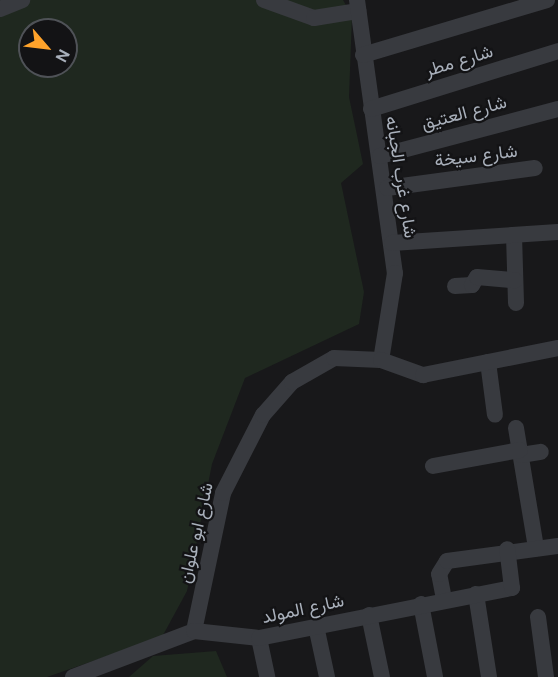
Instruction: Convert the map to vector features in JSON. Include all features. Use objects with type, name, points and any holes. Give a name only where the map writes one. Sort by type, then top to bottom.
[{"type":"street","points":[[0,9],[22,0]]},
{"type":"street","points":[[264,0],[314,18],[357,5]]},
{"type":"street","points":[[363,55],[547,0]]},
{"type":"street","name":"شارع غرب الجبانه","points":[[357,5],[371,109],[387,188],[393,243],[394,302],[381,360]]},
{"type":"street","name":"شارع مطر","points":[[371,109],[558,51]]},
{"type":"street","name":"شارع العتيق","points":[[380,156],[558,110]]},
{"type":"street","name":"شارع سيخة","points":[[387,188],[536,168]]},
{"type":"street","points":[[393,243],[558,232]]},
{"type":"street","points":[[514,235],[516,303]]},
{"type":"street","points":[[455,286],[472,285],[477,277],[515,280]]},
{"type":"street","name":"شارع ابو علوان","points":[[194,631],[224,493],[263,415],[311,368],[334,358],[381,360],[423,375],[558,348]]},
{"type":"street","points":[[488,362],[495,415]]},
{"type":"street","points":[[516,429],[536,548]]},
{"type":"street","points":[[433,466],[541,452]]},
{"type":"street","points":[[444,599],[439,574],[444,563],[507,549],[558,546]]},
{"type":"street","name":"شارع المولد","points":[[73,677],[194,631],[259,638],[444,599],[512,588],[507,549]]},
{"type":"street","points":[[476,594],[489,677]]},
{"type":"street","points":[[421,604],[435,677]]},
{"type":"street","points":[[369,615],[382,677]]},
{"type":"street","points":[[538,617],[546,677]]},
{"type":"street","points":[[316,626],[327,677]]},
{"type":"street","points":[[259,638],[267,677]]},
{"type":"shaded area","points":[[0,0],[343,0],[352,16],[349,97],[363,164],[341,183],[364,292],[359,324],[245,378],[212,464],[187,591],[162,637],[47,677],[0,677]]},
{"type":"shaded area","points":[[216,651],[227,677],[129,677],[153,656]]}]
